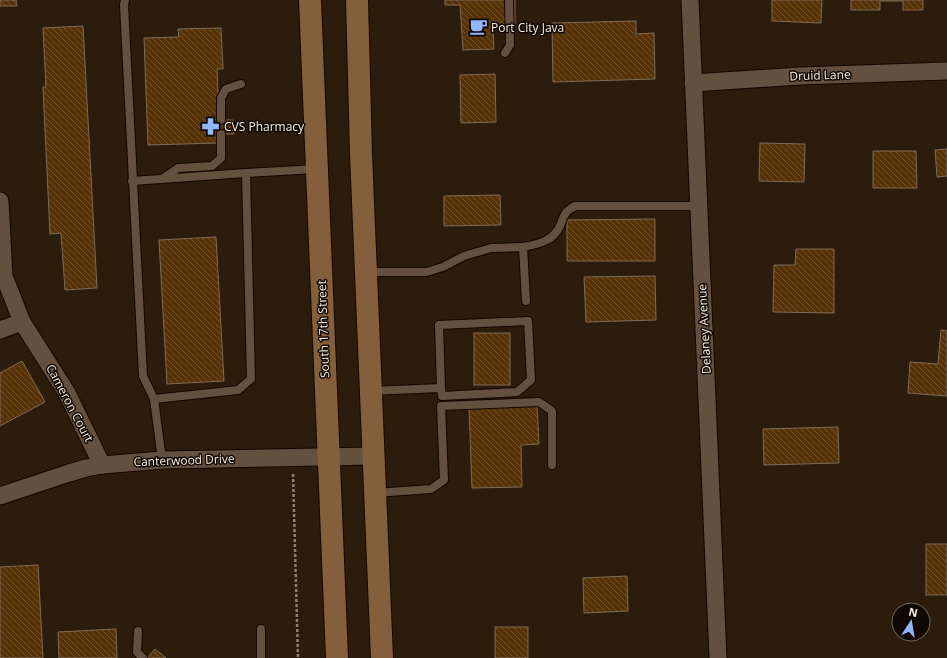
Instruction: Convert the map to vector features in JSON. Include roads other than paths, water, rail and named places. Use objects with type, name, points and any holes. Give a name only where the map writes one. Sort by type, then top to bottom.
[{"type":"main road","name":"South 17th Street","points":[[310,0],[337,658]]},
{"type":"main road","points":[[357,0],[361,154],[382,658]]},
{"type":"street","name":"Delaney Avenue","points":[[690,0],[718,658]]},
{"type":"street","name":"Druid Lane","points":[[693,83],[800,76],[947,71]]},
{"type":"street","name":"Cameron Court","points":[[0,201],[4,276],[22,322],[68,394],[102,465]]},
{"type":"street","points":[[0,330],[22,322]]},
{"type":"street","name":"Canterwood Drive","points":[[0,496],[70,473],[102,465],[162,460],[373,456]]},
{"type":"lane","points":[[125,0],[132,181],[143,376],[154,399],[162,460]]},
{"type":"lane","points":[[505,53],[510,45],[509,0]]},
{"type":"lane","points":[[221,120],[221,98],[226,89],[241,84]]},
{"type":"lane","points":[[162,179],[178,168],[212,166],[221,158],[221,134]]},
{"type":"lane","points":[[132,181],[317,169]]},
{"type":"lane","points":[[154,399],[238,390],[251,379],[246,173]]},
{"type":"lane","points":[[366,272],[426,272],[443,267],[464,256],[491,248],[524,247],[541,244],[552,237],[560,228],[566,211],[575,206],[698,206]]},
{"type":"lane","points":[[524,247],[526,301]]},
{"type":"lane","points":[[528,321],[531,380],[517,392],[442,396],[441,388],[439,325],[528,321]]},
{"type":"lane","points":[[371,391],[441,388]]},
{"type":"lane","points":[[374,493],[431,489],[444,480],[441,406],[539,402],[552,412],[552,465]]},
{"type":"lane","points":[[261,630],[261,658]]},
{"type":"lane","points":[[138,631],[137,652],[143,658]]},
{"type":"place","name":"Port City Java","points":[[478,27]]},
{"type":"place","name":"CVS Pharmacy","points":[[211,126]]}]
